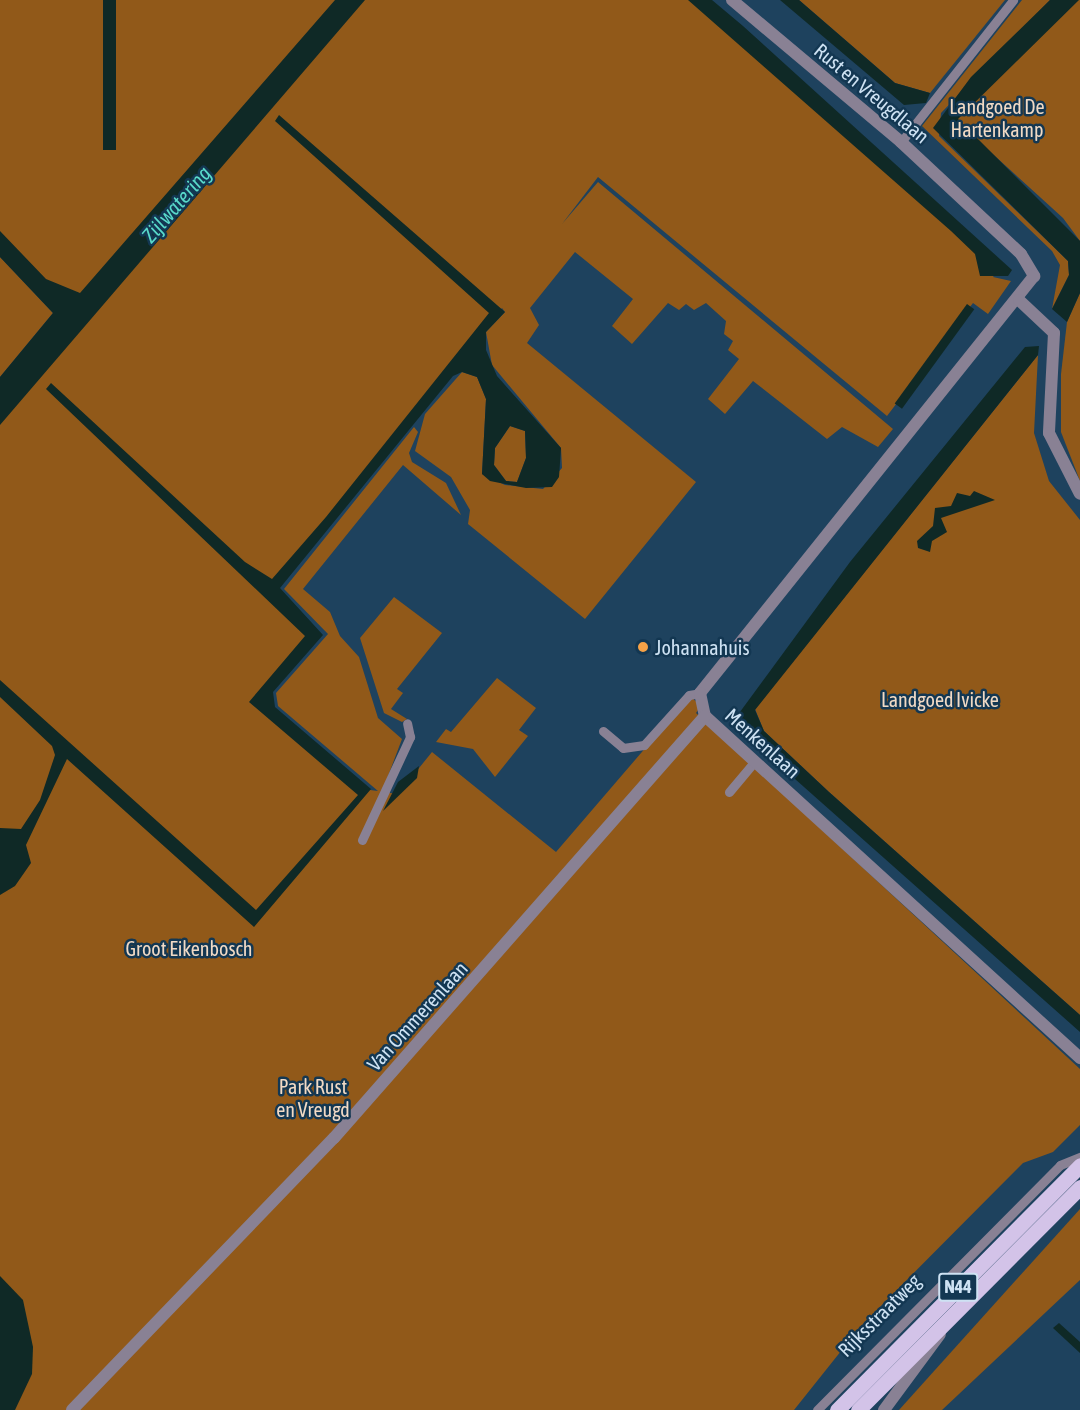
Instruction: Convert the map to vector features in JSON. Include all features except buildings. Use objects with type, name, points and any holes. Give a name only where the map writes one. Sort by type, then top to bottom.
[{"type":"main road","name":"Rijksstraatweg","points":[[837,1410],[1080,1166]]},
{"type":"main road","name":"N44","points":[[858,1410],[1080,1187]]},
{"type":"street","name":"Rust en Vreugdlaan","points":[[732,0],[901,142],[1030,263],[1034,276],[1019,300]]},
{"type":"street","points":[[700,693],[1019,300],[1054,333],[1049,433],[1080,494]]},
{"type":"street","name":"Menkenlaan","points":[[700,693],[705,717],[1080,1058]]},
{"type":"street","name":"Van Ommerenlaan","points":[[72,1410],[334,1138],[705,717]]},
{"type":"street","name":"N44","points":[[884,1410],[909,1382],[954,1312]]},
{"type":"lane","points":[[901,142],[1012,0]]},
{"type":"lane","points":[[603,730],[623,748],[644,745],[689,695],[700,693]]},
{"type":"lane","points":[[362,840],[410,737],[407,723]]},
{"type":"lane","points":[[729,792],[755,761]]},
{"type":"lane","name":"Rijksstraatweg","points":[[817,1410],[1060,1165],[1080,1157]]},
{"type":"green space","name":"Park Rust en Vreugd","points":[[0,0],[705,0],[1002,265],[993,277],[1011,281],[988,314],[973,303],[887,416],[598,177],[562,224],[598,182],[893,429],[878,447],[842,427],[827,439],[753,381],[725,414],[708,399],[739,359],[728,350],[733,341],[724,334],[726,321],[706,303],[694,310],[686,304],[679,310],[668,303],[632,344],[612,326],[633,299],[575,252],[530,308],[539,325],[527,343],[696,482],[585,619],[468,524],[470,510],[451,477],[415,451],[425,414],[462,372],[477,377],[486,399],[482,474],[505,485],[543,489],[562,468],[561,448],[492,365],[486,332],[505,312],[502,308],[271,590],[315,636],[260,700],[362,789],[378,791],[278,706],[276,693],[328,634],[284,589],[414,427],[418,432],[409,453],[412,462],[446,483],[461,515],[403,465],[303,589],[330,612],[340,636],[359,657],[378,718],[402,739],[382,792],[398,794],[432,752],[556,852],[690,696],[701,706],[696,713],[1080,1069],[1080,1125],[1053,1152],[1023,1163],[861,1326],[794,1410],[0,1410],[0,391],[67,311],[0,246]]},
{"type":"green space","points":[[799,0],[1005,0],[930,93],[895,83]]},
{"type":"green space","points":[[1022,0],[1050,0],[941,113],[939,136],[1068,261],[1069,275],[1052,309],[1060,265],[1052,251],[922,126]]},
{"type":"green space","name":"Landgoed De Hartenkamp","points":[[1070,0],[1080,0],[1080,241],[1063,218],[953,118]]},
{"type":"green space","points":[[0,257],[53,313],[0,377]]},
{"type":"green space","points":[[1080,293],[1080,481],[1061,432],[1061,374],[1067,322]]},
{"type":"green space","name":"Landgoed Ivicke","points":[[1038,355],[1034,433],[1049,481],[1080,520],[1080,1015],[829,792],[764,731],[755,709]]},
{"type":"green space","points":[[510,426],[525,431],[526,458],[517,482],[506,481],[494,465],[495,448]]},
{"type":"green space","points":[[394,597],[442,633],[397,689],[403,693],[391,709],[407,719],[402,722],[384,713],[360,638]]},
{"type":"green space","points":[[497,678],[536,708],[519,730],[528,736],[495,777],[473,749],[436,742],[446,729],[451,732]]},
{"type":"green space","points":[[1080,1209],[1080,1280],[942,1410],[899,1410]]},
{"type":"water","points":[[103,0],[116,0],[116,150],[103,150]]},
{"type":"water","name":"Zijlwatering","points":[[335,0],[365,0],[0,425],[0,377],[53,313],[0,257],[0,231],[46,279],[80,293]]},
{"type":"water","points":[[688,0],[712,0],[743,26],[1012,270],[1008,276],[980,276],[975,254],[951,231]]},
{"type":"water","points":[[780,0],[799,0],[895,83],[930,93],[926,103],[904,105]]},
{"type":"water","points":[[1050,0],[1079,0],[958,119],[1080,241],[1080,293],[1067,322],[1052,309],[1069,275],[1068,261],[933,128],[971,77]]},
{"type":"water","points":[[279,115],[505,312],[486,332],[486,350],[497,376],[561,448],[559,477],[552,487],[526,488],[490,481],[482,474],[486,399],[477,377],[462,372],[453,376],[280,588],[323,635],[273,692],[275,707],[371,789],[254,927],[67,759],[26,845],[31,863],[15,886],[0,895],[0,828],[21,829],[40,800],[55,755],[52,746],[0,697],[0,680],[256,910],[358,795],[249,702],[305,636],[46,389],[51,383],[245,562],[272,579],[326,517],[489,313],[275,121]],"holes":[[[510,426],[525,431],[526,458],[517,482],[506,481],[494,465],[495,448]]]},
{"type":"water","points":[[967,304],[974,309],[902,409],[895,404]]},
{"type":"water","points":[[1039,346],[1038,355],[755,710],[764,731],[829,792],[1080,1015],[1080,1032],[795,779],[737,716],[850,562],[1025,347]]},
{"type":"water","points":[[974,491],[995,500],[941,518],[947,532],[932,541],[930,552],[918,548],[917,541],[933,526],[935,508],[951,506],[957,493],[970,496]]},
{"type":"water","points":[[419,766],[417,778],[383,811],[398,782]]},
{"type":"water","points":[[0,1276],[23,1300],[33,1347],[32,1374],[15,1410],[0,1410]]},
{"type":"water","points":[[1059,1323],[1080,1342],[1080,1353],[1053,1328]]},
{"type":"place","name":"Johannahuis","points":[[643,647]]},
{"type":"park label","name":"Groot Eikenbosch","points":[[189,948]]}]
